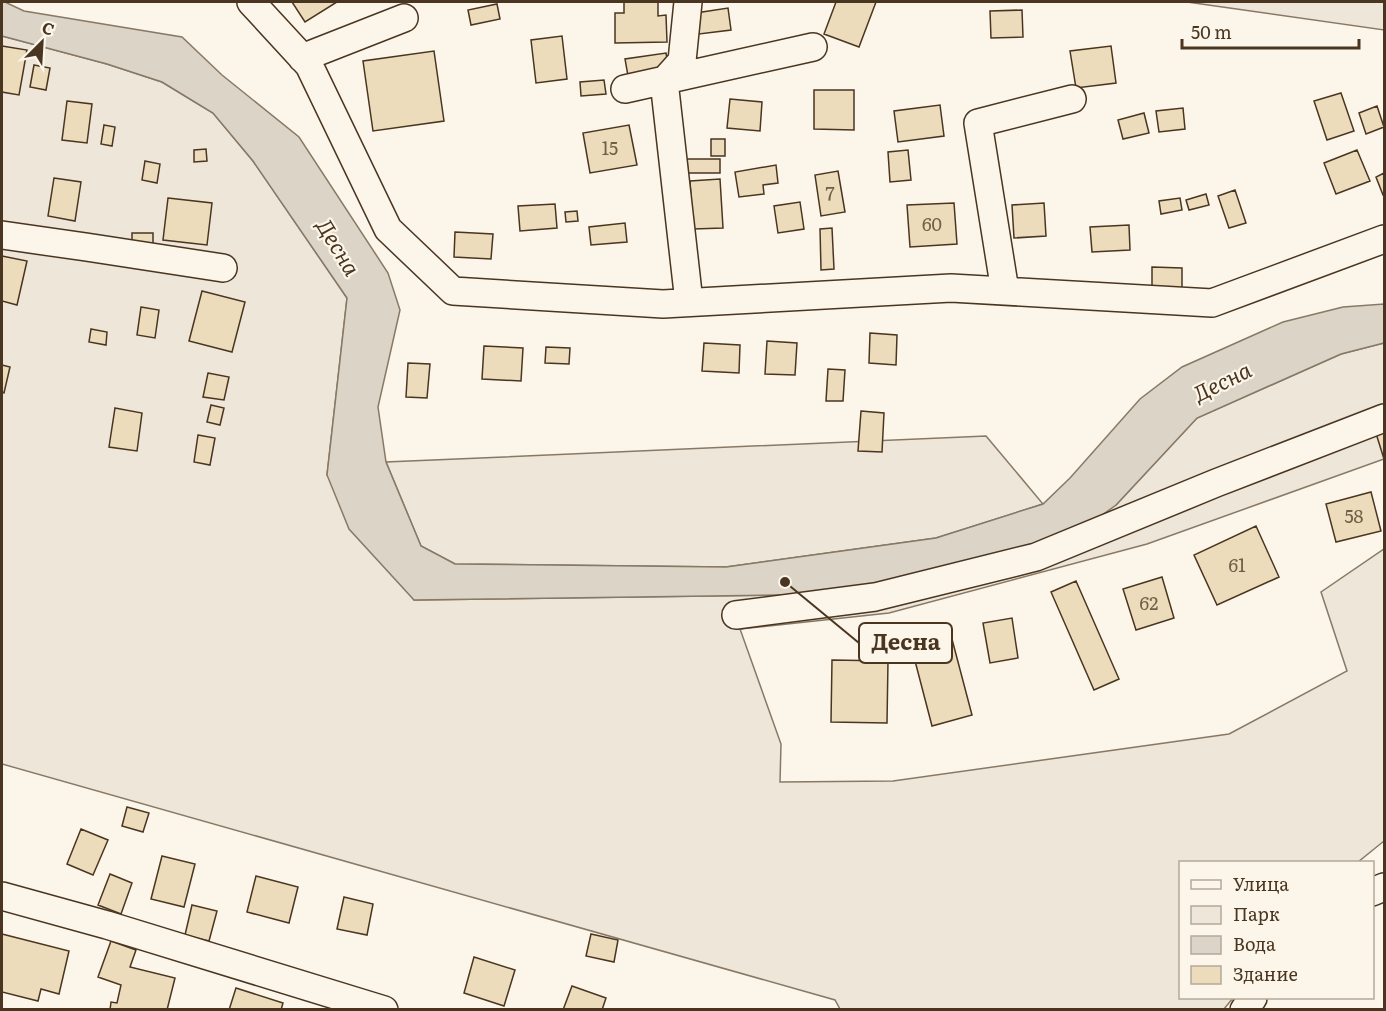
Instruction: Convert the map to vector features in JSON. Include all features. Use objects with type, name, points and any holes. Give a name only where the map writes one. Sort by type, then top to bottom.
[{"type":"street","points":[[251,2],[309,65],[388,229],[453,291],[663,304],[951,288],[1212,303],[1384,239]]},
{"type":"street","points":[[688,2],[682,62],[664,81],[689,302]]},
{"type":"street","points":[[302,58],[404,18]]},
{"type":"street","points":[[625,89],[813,47]]},
{"type":"street","points":[[1005,291],[978,123],[1071,99]]},
{"type":"street","points":[[2,235],[223,268]]},
{"type":"street","points":[[736,615],[875,597],[1036,557],[1216,483],[1384,418]]},
{"type":"street","points":[[2,896],[107,925],[384,1010]]},
{"type":"green space","points":[[1187,2],[1384,2],[1384,30]]},
{"type":"green space","points":[[2,36],[107,64],[162,82],[213,113],[253,161],[347,298],[327,475],[414,600],[850,594],[1116,505],[1197,418],[1341,354],[1384,343],[1384,459],[1147,544],[889,613],[740,629],[781,744],[780,782],[893,781],[1229,734],[1347,671],[1321,592],[1384,549],[1384,841],[1359,861],[1179,861],[1179,999],[1232,999],[1224,1009],[840,1009],[835,1000],[2,764]]},
{"type":"green space","points":[[986,436],[1043,504],[936,538],[726,567],[455,564],[421,546],[386,462]]},
{"type":"water","points":[[2,2],[24,11],[182,37],[222,75],[299,137],[388,273],[400,310],[378,407],[386,462],[421,546],[455,564],[726,567],[936,538],[1043,504],[1070,478],[1140,399],[1182,367],[1283,322],[1343,307],[1384,304],[1384,343],[1341,354],[1197,418],[1116,505],[1061,545],[850,594],[414,600],[349,529],[327,475],[347,298],[253,161],[213,113],[162,82],[107,64],[2,36]]},
{"type":"building","points":[[292,2],[337,2],[305,22]]},
{"type":"building","points":[[624,2],[658,2],[658,16],[666,15],[667,42],[615,43],[615,13],[624,13]]},
{"type":"building","points":[[836,2],[876,2],[859,47],[824,34]]},
{"type":"building","points":[[497,4],[500,19],[471,25],[468,10]]},
{"type":"building","points":[[728,8],[731,30],[699,34],[696,13]]},
{"type":"building","points":[[1022,10],[1023,37],[991,38],[990,11]]},
{"type":"building","points":[[562,36],[567,79],[536,83],[531,40]]},
{"type":"building","points":[[2,46],[27,50],[19,95],[2,92]]},
{"type":"building","points":[[1111,46],[1116,83],[1076,88],[1070,51]]},
{"type":"building","points":[[434,51],[444,121],[373,131],[363,61]]},
{"type":"building","points":[[666,53],[669,70],[628,76],[625,59]]},
{"type":"building","points":[[34,65],[50,68],[46,90],[30,87]]},
{"type":"building","points":[[604,80],[606,94],[581,96],[580,82]]},
{"type":"building","points":[[814,90],[854,90],[854,130],[814,129]]},
{"type":"building","points":[[1341,93],[1354,131],[1327,140],[1314,101]]},
{"type":"building","points":[[730,99],[762,102],[760,131],[727,128]]},
{"type":"building","points":[[67,101],[92,104],[87,143],[62,140]]},
{"type":"building","points":[[940,105],[944,136],[898,142],[894,111]]},
{"type":"building","points":[[1377,106],[1384,127],[1366,134],[1359,113]]},
{"type":"building","points":[[1183,108],[1185,129],[1159,132],[1156,111]]},
{"type":"building","points":[[1144,113],[1149,133],[1123,139],[1118,120]]},
{"type":"building","points":[[104,125],[115,127],[112,146],[101,144]]},
{"type":"building","points":[[629,125],[637,165],[590,173],[583,133]]},
{"type":"building","points":[[711,139],[725,139],[725,156],[711,156]]},
{"type":"building","points":[[206,149],[207,161],[194,162],[194,150]]},
{"type":"building","points":[[908,150],[911,180],[890,182],[888,152]]},
{"type":"building","points":[[1357,150],[1370,181],[1336,194],[1324,163]]},
{"type":"building","points":[[687,159],[720,159],[720,173],[688,173]]},
{"type":"building","points":[[145,161],[160,164],[157,183],[142,180]]},
{"type":"building","points":[[776,165],[778,183],[763,185],[764,194],[739,197],[735,172]]},
{"type":"building","points":[[838,171],[845,212],[821,216],[815,175]]},
{"type":"building","points":[[1384,173],[1384,195],[1383,195],[1376,177]]},
{"type":"building","points":[[54,178],[81,182],[75,221],[48,216]]},
{"type":"building","points":[[720,179],[723,228],[693,229],[690,181]]},
{"type":"building","points":[[1235,190],[1246,223],[1229,228],[1218,196]]},
{"type":"building","points":[[1206,194],[1209,205],[1189,210],[1186,200]]},
{"type":"building","points":[[168,198],[212,203],[207,245],[163,240]]},
{"type":"building","points":[[1180,198],[1182,210],[1161,214],[1159,201]]},
{"type":"building","points":[[800,202],[804,229],[778,233],[774,206]]},
{"type":"building","points":[[954,203],[957,244],[910,247],[907,205]]},
{"type":"building","points":[[1044,203],[1046,236],[1014,238],[1012,205]]},
{"type":"building","points":[[555,204],[557,228],[520,231],[518,206]]},
{"type":"building","points":[[577,211],[578,221],[566,222],[565,212]]},
{"type":"building","points":[[625,223],[627,242],[591,245],[589,227]]},
{"type":"building","points":[[1129,225],[1130,250],[1092,252],[1090,227]]},
{"type":"building","points":[[832,228],[834,269],[821,270],[820,229]]},
{"type":"building","points":[[455,232],[493,234],[491,259],[454,257]]},
{"type":"building","points":[[132,233],[153,233],[153,244],[132,244]]},
{"type":"building","points":[[2,256],[27,261],[17,305],[2,301]]},
{"type":"building","points":[[1152,267],[1182,268],[1182,290],[1152,289]]},
{"type":"building","points":[[202,291],[245,302],[232,352],[189,341]]},
{"type":"building","points":[[141,307],[159,310],[155,338],[137,335]]},
{"type":"building","points":[[91,329],[107,332],[106,345],[89,342]]},
{"type":"building","points":[[870,333],[897,335],[896,365],[869,363]]},
{"type":"building","points":[[767,341],[797,343],[795,375],[765,374]]},
{"type":"building","points":[[704,343],[740,345],[739,373],[702,371]]},
{"type":"building","points":[[484,346],[523,348],[521,381],[482,379]]},
{"type":"building","points":[[546,347],[570,348],[569,364],[545,363]]},
{"type":"building","points":[[408,363],[430,364],[427,398],[406,397]]},
{"type":"building","points":[[2,365],[10,367],[4,393],[2,392]]},
{"type":"building","points":[[828,369],[845,370],[843,401],[826,401]]},
{"type":"building","points":[[208,373],[229,377],[224,400],[203,397]]},
{"type":"building","points":[[211,405],[224,408],[220,425],[207,422]]},
{"type":"building","points":[[115,408],[142,413],[137,451],[109,447]]},
{"type":"building","points":[[861,411],[884,413],[882,452],[858,451]]},
{"type":"building","points":[[1384,424],[1384,459],[1374,427]]},
{"type":"building","points":[[198,435],[215,438],[210,465],[194,462]]},
{"type":"building","points":[[1371,492],[1381,531],[1336,542],[1326,504]]},
{"type":"building","points":[[1256,526],[1279,577],[1217,605],[1194,555]]},
{"type":"building","points":[[1162,577],[1174,618],[1136,630],[1123,589]]},
{"type":"building","points":[[1076,581],[1119,679],[1094,690],[1051,592]]},
{"type":"building","points":[[1012,618],[1018,658],[990,663],[983,623]]},
{"type":"building","points":[[948,624],[972,715],[932,726],[908,634]]},
{"type":"building","points":[[832,660],[888,661],[887,723],[831,722]]},
{"type":"building","points":[[127,807],[149,813],[143,832],[122,826]]},
{"type":"building","points":[[81,829],[108,840],[93,875],[67,864]]},
{"type":"building","points":[[162,856],[195,864],[184,907],[151,899]]},
{"type":"building","points":[[110,874],[132,883],[121,914],[98,905]]},
{"type":"building","points":[[256,876],[298,887],[289,923],[247,912]]},
{"type":"building","points":[[344,897],[373,904],[367,935],[337,929]]},
{"type":"building","points":[[192,905],[217,911],[209,941],[185,935]]},
{"type":"building","points":[[2,934],[69,951],[59,994],[41,989],[38,1001],[2,992]]},
{"type":"building","points":[[591,934],[618,940],[614,962],[586,956]]},
{"type":"building","points":[[111,941],[136,950],[130,967],[175,978],[167,1010],[110,1010],[111,1002],[117,1003],[121,985],[98,977]]},
{"type":"building","points":[[474,957],[515,970],[504,1006],[464,993]]},
{"type":"building","points":[[572,986],[606,998],[602,1010],[563,1010]]},
{"type":"building","points":[[236,988],[283,1003],[281,1010],[229,1010]]},
{"type":"place","name":"Десна","points":[[785,582]]}]
